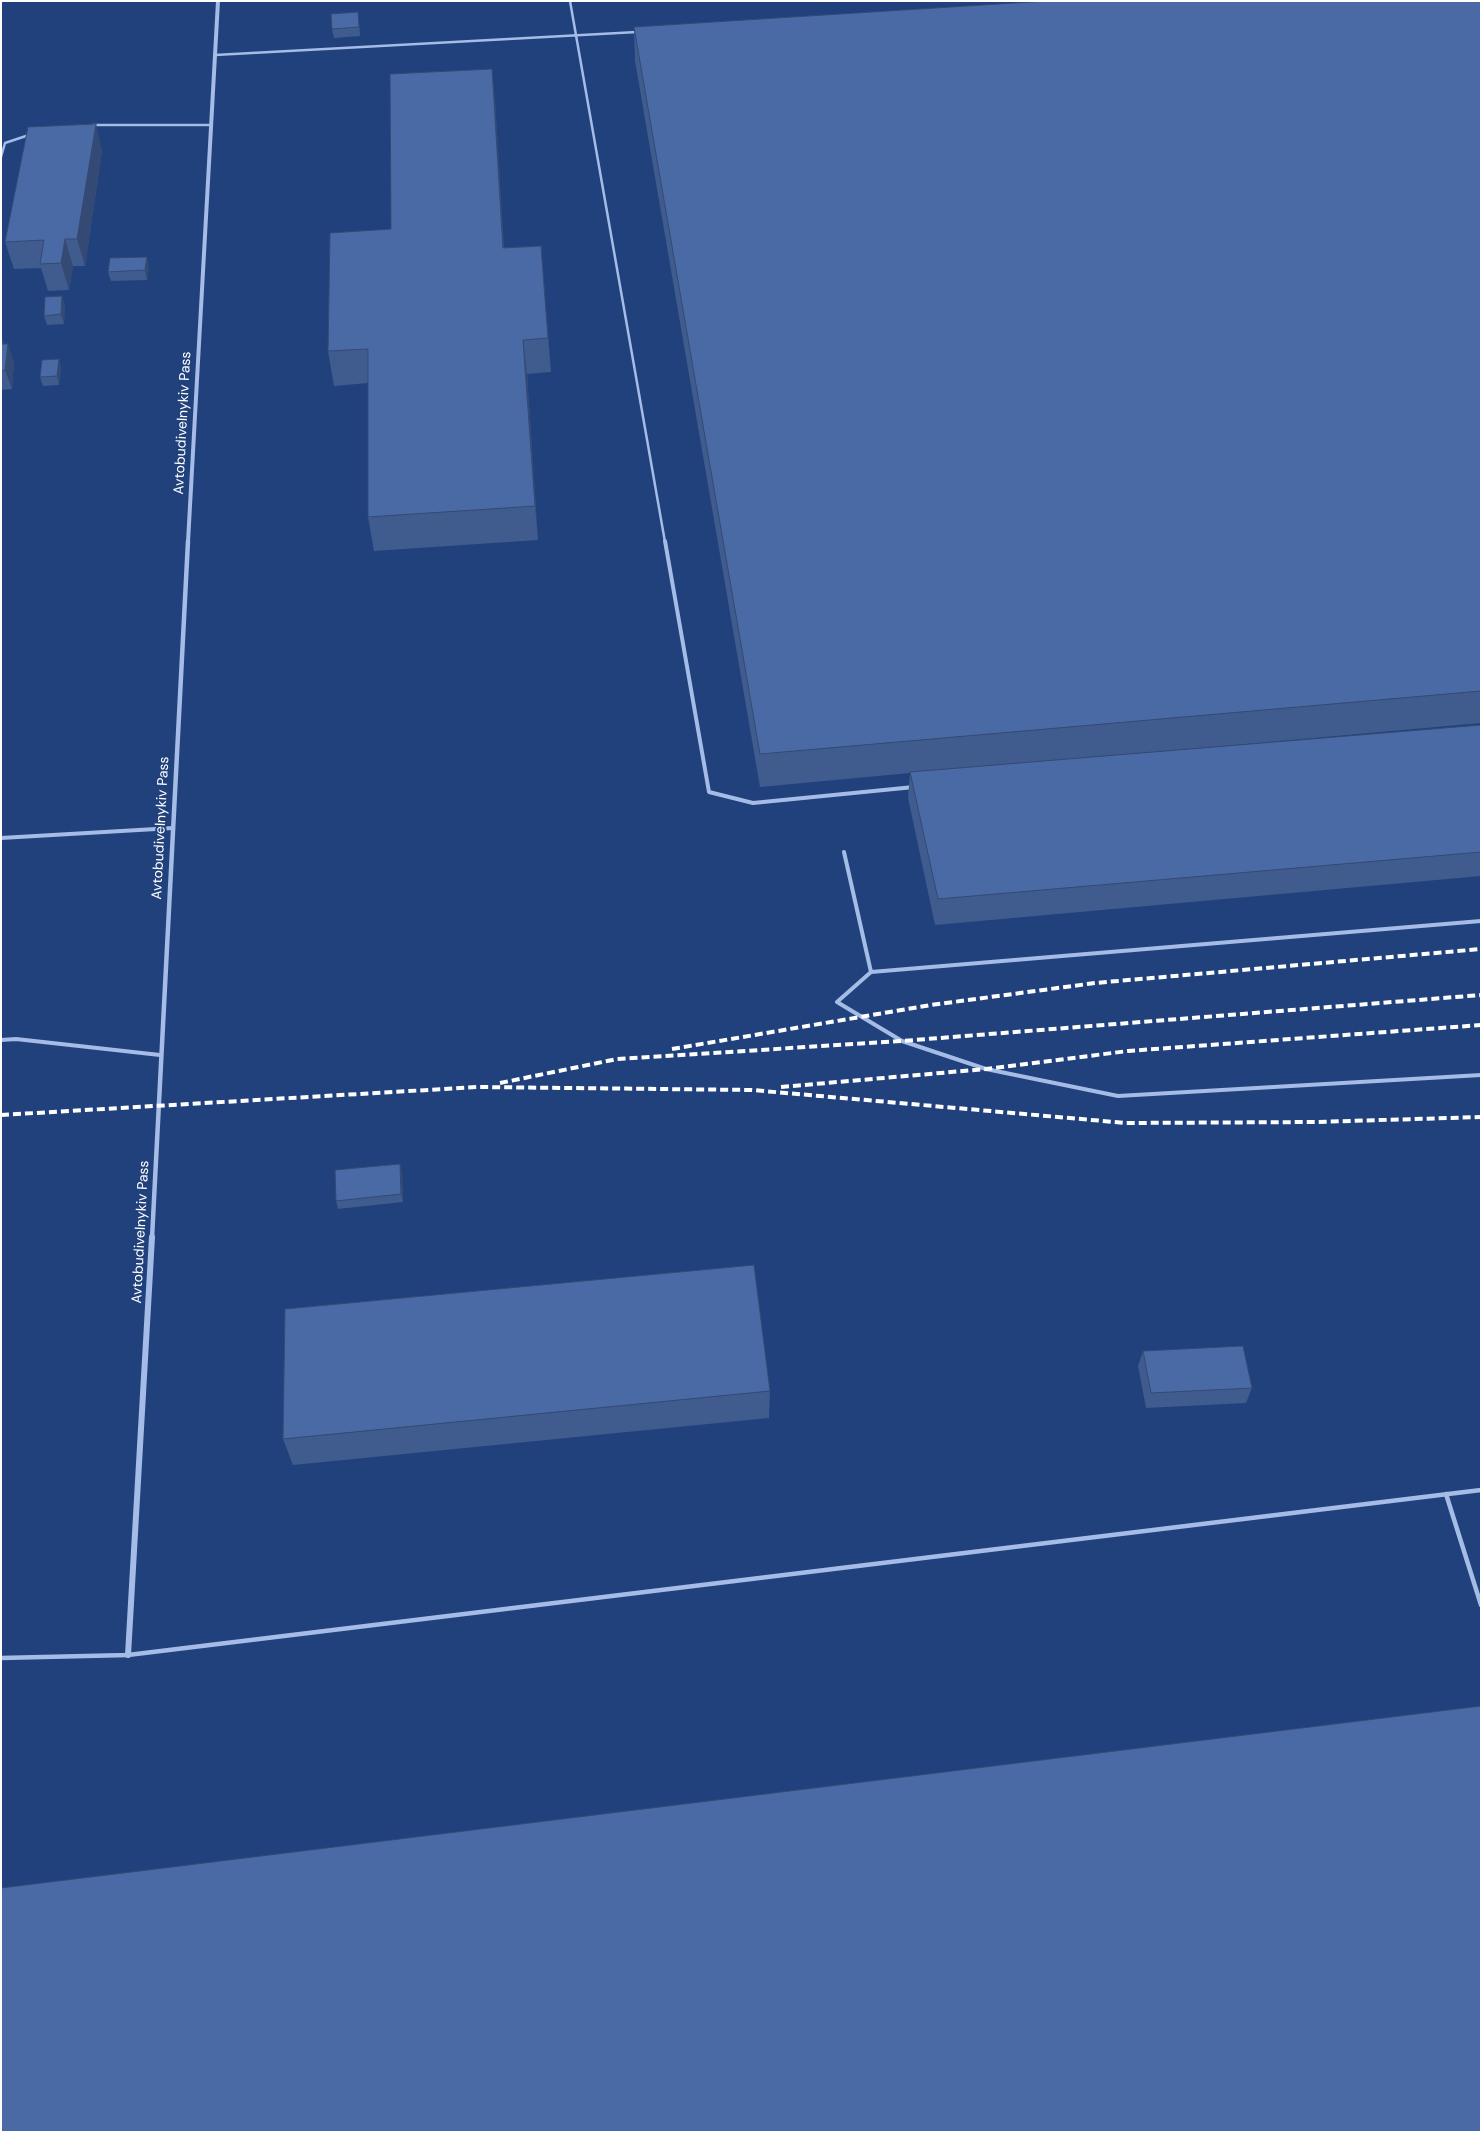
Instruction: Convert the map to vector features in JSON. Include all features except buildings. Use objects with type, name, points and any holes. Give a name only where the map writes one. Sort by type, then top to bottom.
[{"type":"street","name":"Avtobudivelnykiv Pass","points":[[128,1655],[218,1]]},
{"type":"lane","points":[[570,1],[709,792],[753,803],[921,786]]},
{"type":"lane","points":[[215,56],[645,31]]},
{"type":"lane","points":[[84,126],[211,125]]},
{"type":"lane","points":[[1,157],[4,143],[37,132]]},
{"type":"lane","points":[[1,838],[173,828]]},
{"type":"lane","points":[[844,852],[871,972]]},
{"type":"lane","points":[[1481,921],[871,972],[838,1002],[902,1041],[986,1069],[1118,1096],[1481,1075]]},
{"type":"lane","points":[[1,1040],[16,1039],[160,1055]]},
{"type":"lane","points":[[1,1658],[128,1655],[1481,1490]]},
{"type":"lane","points":[[1446,1494],[1481,1605]]},
{"type":"railway","points":[[672,1049],[931,1005],[1095,983],[1481,949]]},
{"type":"railway","points":[[500,1083],[617,1059],[902,1041],[1481,995]]},
{"type":"railway","points":[[781,1087],[986,1069],[1128,1051],[1481,1025]]},
{"type":"railway","points":[[1,1115],[478,1087],[752,1090],[1126,1123],[1317,1122],[1481,1117]]}]
